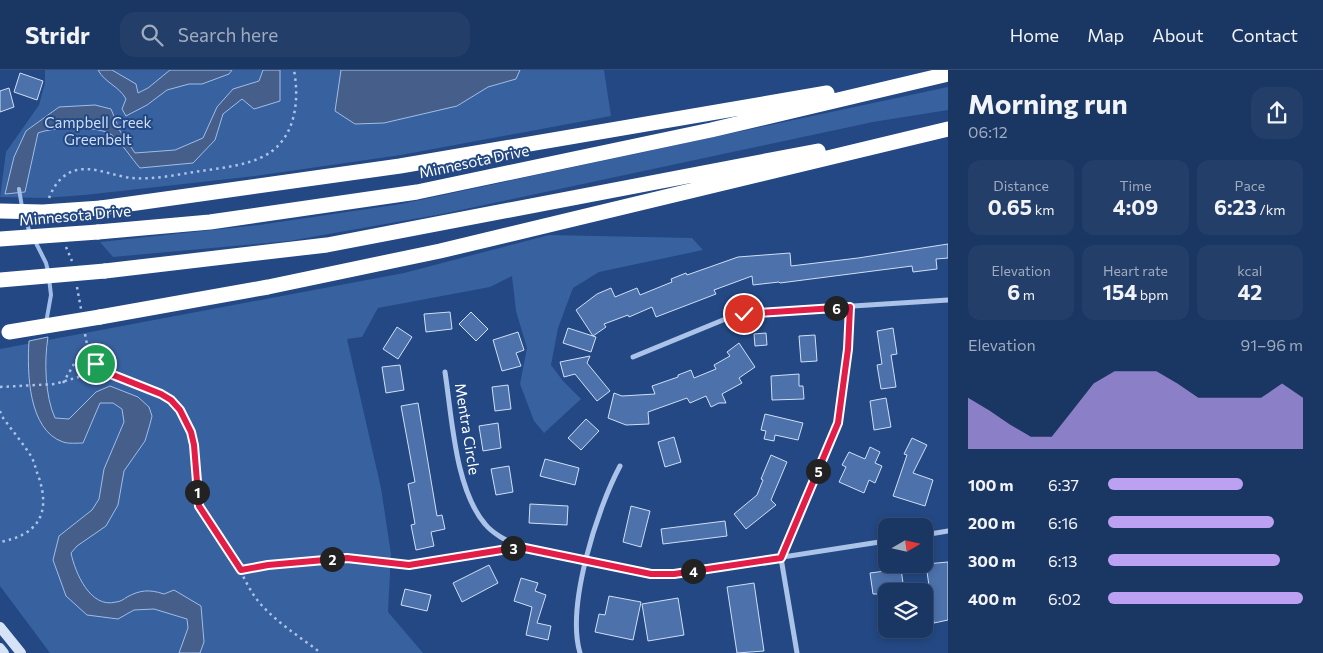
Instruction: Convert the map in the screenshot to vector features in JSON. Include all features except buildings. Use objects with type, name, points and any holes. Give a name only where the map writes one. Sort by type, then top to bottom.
[{"type":"highway","points":[[0,211],[43,212],[101,208],[400,166],[947,74]]},
{"type":"highway","name":"Minnesota Drive","points":[[0,239],[210,222],[417,192],[711,130],[947,74]]},
{"type":"highway","points":[[0,280],[105,271],[327,245],[948,127]]},
{"type":"highway","points":[[5,333],[268,286],[440,251],[948,127]]},
{"type":"main road","points":[[0,628],[21,653]]},
{"type":"main road","points":[[0,648],[4,653]]},
{"type":"street","points":[[633,357],[723,320],[744,314],[948,300]]},
{"type":"street","points":[[797,653],[781,558],[838,423],[848,349],[850,307]]},
{"type":"street","name":"Mentra Circle","points":[[445,372],[463,483],[472,505],[485,525],[502,538],[520,547],[651,574],[674,574],[878,542]]},
{"type":"street","points":[[580,653],[577,643],[578,604],[586,561],[606,491],[620,466]]},
{"type":"street","points":[[933,533],[948,531]]},
{"type":"street","points":[[399,564],[409,565],[432,562],[520,547]]},
{"type":"path","points":[[49,200],[59,181],[76,170],[90,170],[134,178],[149,178],[228,167],[266,156],[284,139],[295,113],[297,91],[294,70]]},
{"type":"path","points":[[65,245],[72,262]]},
{"type":"path","points":[[77,286],[81,310]]},
{"type":"path","points":[[85,334],[87,349],[102,370],[161,394],[171,400],[180,410],[191,432],[194,445],[199,506],[261,604],[321,653]]},
{"type":"path","points":[[63,382],[81,352],[87,349]]},
{"type":"path","points":[[0,387],[55,384],[102,370]]},
{"type":"path","points":[[0,410],[1,415],[32,458],[43,490],[44,509],[37,524],[26,534],[0,542]]},
{"type":"path","points":[[241,570],[268,565],[347,558],[399,564]]},
{"type":"green space","name":"Campbell Creek Greenbelt","points":[[45,70],[604,70],[611,116],[401,155],[255,176],[85,195],[44,198],[0,197],[6,152],[39,105],[45,83]]},
{"type":"green space","points":[[948,87],[948,110],[873,122],[442,214],[289,241],[113,257],[100,242],[259,225],[401,204]]},
{"type":"green space","points":[[549,235],[692,238],[703,250],[599,272],[573,288],[558,328],[551,365],[563,381],[581,399],[544,433],[534,421],[520,384],[527,348],[516,311],[512,276],[490,287],[378,308],[362,337],[347,339],[381,488],[391,554],[388,612],[423,653],[50,653],[0,586],[0,349],[404,273]]},
{"type":"shaded area","points":[[98,70],[112,70],[136,84],[138,93],[148,88],[170,70],[232,70],[229,74],[202,84],[189,84],[167,90],[147,105],[126,116],[122,109],[126,99]]},
{"type":"shaded area","points":[[263,70],[280,70],[280,101],[254,109],[242,99],[223,114],[215,140],[193,163],[140,168],[112,135],[86,128],[54,129],[38,133],[25,192],[5,194],[14,157],[26,131],[59,107],[95,105],[111,109],[120,131],[135,153],[175,150],[203,138],[217,107],[233,89],[259,81]]},
{"type":"shaded area","points":[[341,70],[520,70],[516,79],[488,87],[457,106],[384,123],[355,124],[335,111]]},
{"type":"shaded area","points":[[48,337],[46,378],[49,399],[55,418],[69,419],[96,392],[110,386],[138,397],[149,407],[152,416],[145,441],[124,471],[118,505],[106,526],[77,546],[71,553],[80,579],[91,595],[107,603],[119,602],[140,592],[154,591],[164,594],[174,590],[201,606],[204,642],[200,653],[179,653],[188,628],[187,619],[154,609],[134,610],[118,619],[87,615],[66,596],[53,560],[59,536],[92,510],[99,499],[104,469],[124,422],[122,409],[113,403],[100,403],[83,443],[65,443],[51,435],[43,426],[36,413],[32,399],[29,368],[29,341]]},
{"type":"waterway","points":[[19,189],[22,207]]},
{"type":"waterway","points":[[24,216],[30,233]]},
{"type":"waterway","points":[[35,241],[48,271]]},
{"type":"waterway","points":[[46,323],[51,295],[49,278]]},
{"type":"route","points":[[96,364],[102,370],[161,394],[171,400],[180,410],[191,432],[194,445],[197,499],[202,514],[232,554],[241,570],[268,565],[347,558],[409,565],[520,547],[651,574],[674,574],[781,558],[838,423],[848,349],[850,307],[744,314]]}]
